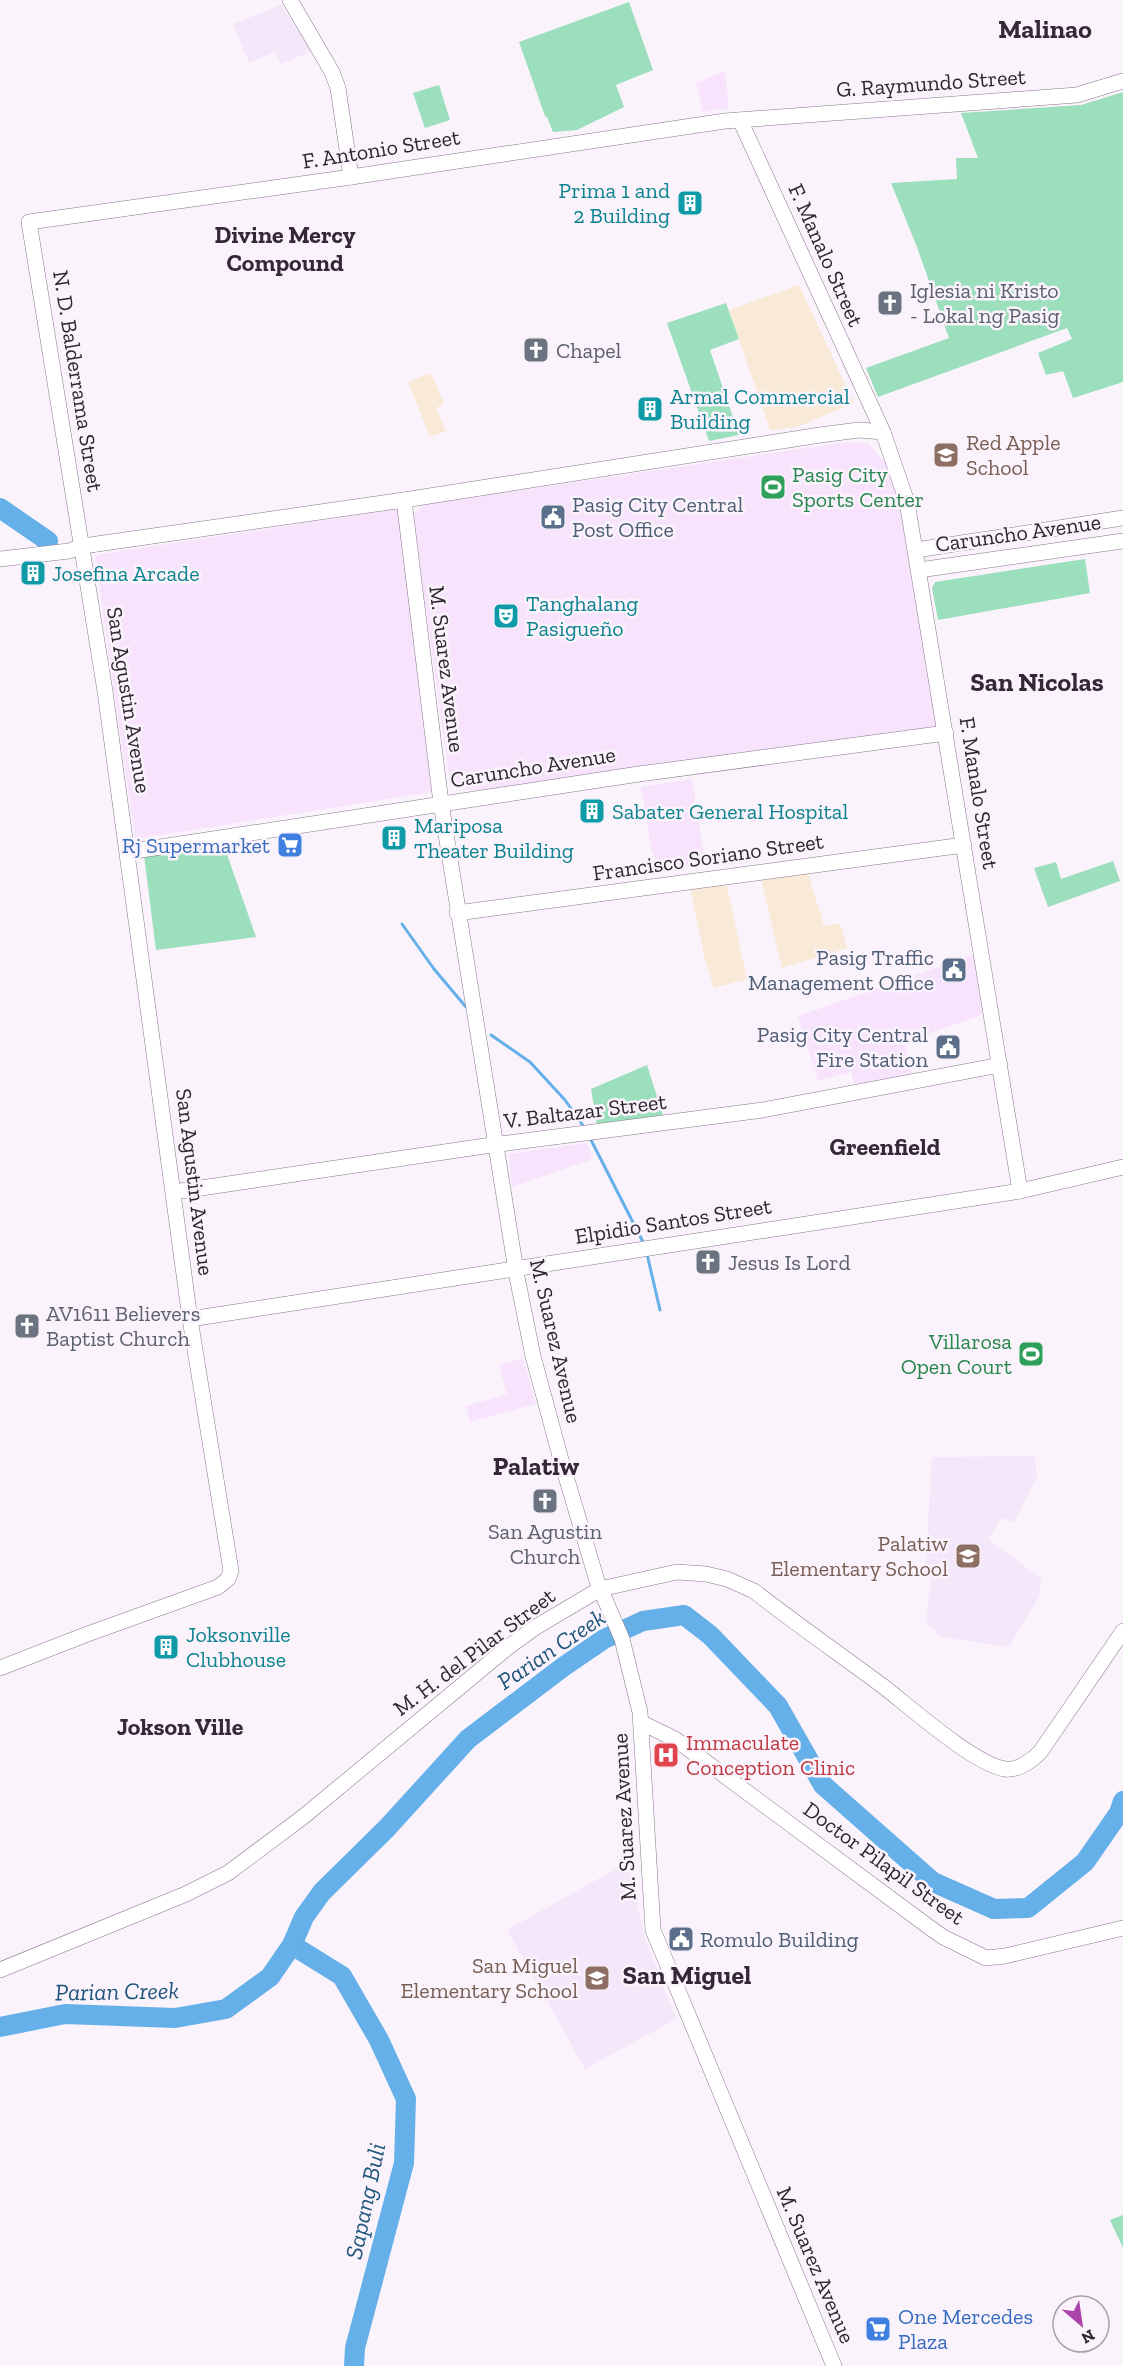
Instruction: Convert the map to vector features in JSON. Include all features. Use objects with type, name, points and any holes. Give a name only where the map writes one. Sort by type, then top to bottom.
[{"type":"street","points":[[290,0],[332,72],[338,88],[351,177]]},
{"type":"street","name":"G. Raymundo Street","points":[[740,120],[1077,95],[1123,81]]},
{"type":"street","name":"F. Antonio Street","points":[[29,222],[740,120]]},
{"type":"street","name":"F. Manalo Street","points":[[740,120],[883,432],[908,502],[916,550],[923,569],[946,733],[1020,1191]]},
{"type":"street","name":"N. D. Balderrama Street","points":[[29,222],[83,546]]},
{"type":"street","points":[[810,436],[861,423],[869,417],[871,408]]},
{"type":"street","points":[[0,559],[69,551],[83,546],[404,500],[810,436],[859,430],[883,432]]},
{"type":"street","name":"M. Suarez Avenue","points":[[404,500],[441,803],[516,1270],[542,1390],[600,1589],[619,1633],[642,1723],[653,1930],[834,2365]]},
{"type":"street","name":"Caruncho Avenue","points":[[916,550],[1123,518]]},
{"type":"street","name":"Caruncho Avenue","points":[[923,569],[1123,541]]},
{"type":"street","points":[[0,553],[69,544],[83,546]]},
{"type":"street","points":[[923,569],[922,561],[925,555],[940,552],[951,544]]},
{"type":"street","name":"San Agustin Avenue","points":[[0,1668],[218,1587],[228,1578],[230,1563],[190,1319],[128,852],[83,546]]},
{"type":"street","name":"Caruncho Avenue","points":[[128,852],[639,774],[946,733]]},
{"type":"street","name":"Francisco Soriano Street","points":[[458,913],[964,845]]},
{"type":"street","name":"V. Baltazar Street","points":[[174,1192],[496,1145],[763,1110],[1000,1065]]},
{"type":"street","name":"Elpidio Santos Street","points":[[190,1319],[1020,1191],[1123,1167]]},
{"type":"street","name":"M. H. del Pilar Street","points":[[0,1970],[186,1894],[228,1873],[294,1824],[499,1654],[536,1627],[588,1594],[600,1589],[677,1572],[706,1574],[754,1591],[936,1728],[985,1761],[1004,1769],[1024,1764],[1041,1751],[1123,1631]]},
{"type":"street","name":"Doctor Pilapil Street","points":[[642,1723],[675,1739],[929,1928],[986,1958],[1005,1956],[1123,1928]]},
{"type":"shaded area","points":[[281,5],[312,51],[281,64],[275,52],[249,63],[233,24]]},
{"type":"shaded area","points":[[725,71],[729,108],[703,112],[696,83]]},
{"type":"shaded area","points":[[799,285],[854,403],[797,427],[770,430],[729,310]]},
{"type":"shaded area","points":[[431,373],[444,404],[436,408],[446,431],[430,437],[408,382]]},
{"type":"shaded area","points":[[847,442],[868,443],[889,467],[903,497],[937,727],[471,791],[450,783],[413,515],[426,504]]},
{"type":"shaded area","points":[[398,509],[433,792],[135,839],[95,555]]},
{"type":"shaded area","points":[[692,779],[705,861],[659,872],[651,848],[641,787]]},
{"type":"shaded area","points":[[808,873],[824,926],[840,923],[847,948],[782,968],[761,879]]},
{"type":"shaded area","points":[[726,882],[747,979],[714,988],[705,960],[690,887]]},
{"type":"shaded area","points":[[973,955],[984,1014],[904,1043],[914,1080],[856,1091],[851,1072],[818,1081],[798,1016]]},
{"type":"shaded area","points":[[587,1143],[593,1159],[512,1187],[509,1154]]},
{"type":"shaded area","points":[[523,1358],[536,1404],[470,1422],[466,1406],[507,1394],[499,1365]]},
{"type":"shaded area","name":"Palatiw Elementary School","points":[[1035,1456],[1037,1477],[1014,1522],[1001,1518],[988,1539],[1042,1579],[1039,1597],[1009,1647],[941,1637],[926,1623],[931,1577],[925,1572],[932,1457]]},
{"type":"shaded area","name":"San Miguel Elementary School","points":[[628,1862],[645,1938],[676,2019],[585,2069],[507,1930]]},
{"type":"green space","points":[[629,2],[653,70],[616,85],[624,107],[577,130],[553,132],[545,116],[519,42]]},
{"type":"green space","points":[[439,85],[450,120],[425,128],[413,93]]},
{"type":"green space","points":[[1123,92],[1123,382],[1073,398],[1063,371],[1046,375],[1038,353],[1072,339],[1067,328],[878,397],[866,368],[949,338],[917,247],[891,183],[957,179],[956,158],[978,158],[961,113],[1081,105]]},
{"type":"green space","points":[[726,303],[739,339],[710,350],[739,435],[709,441],[667,323]]},
{"type":"green space","points":[[1085,559],[1090,593],[938,620],[932,588],[935,582]]},
{"type":"green space","points":[[223,843],[256,937],[156,950],[144,855]]},
{"type":"green space","points":[[1113,861],[1120,881],[1048,907],[1034,868],[1056,862],[1061,879]]},
{"type":"green space","points":[[647,1065],[663,1115],[597,1125],[591,1089]]},
{"type":"green space","points":[[1123,2215],[1123,2248],[1110,2220]]},
{"type":"waterway","points":[[0,508],[48,541]]},
{"type":"waterway","points":[[402,924],[434,969],[466,1007]]},
{"type":"waterway","points":[[491,1035],[530,1062],[565,1100],[584,1127]]},
{"type":"waterway","points":[[590,1138],[644,1244]]},
{"type":"waterway","points":[[647,1254],[660,1310]]},
{"type":"waterway","name":"Parian Creek","points":[[0,2027],[65,2014],[175,2018],[226,2009],[270,1977],[292,1945],[304,1917],[322,1892],[387,1828],[468,1739],[604,1639],[643,1621],[684,1615],[710,1635],[778,1706],[823,1785],[933,1882],[994,1909],[1028,1908],[1085,1862],[1119,1813],[1123,1801]]},
{"type":"waterway","name":"Sapang Buli","points":[[292,1945],[342,1976],[379,2040],[406,2099],[404,2163],[355,2348],[354,2366]]},
{"type":"place","name":"Prima 1 and 2 Building","points":[[690,203]]},
{"type":"place","name":"Iglesia ni Kristo - Lokal ng Pasig","points":[[890,303]]},
{"type":"place","name":"Chapel","points":[[536,350]]},
{"type":"place","name":"Armal Commercial Building","points":[[650,409]]},
{"type":"place","name":"Red Apple School","points":[[946,455]]},
{"type":"place","name":"Pasig City Sports Center","points":[[773,487]]},
{"type":"place","name":"Pasig City Central Post Office","points":[[553,517]]},
{"type":"place","name":"Josefina Arcade","points":[[33,573]]},
{"type":"place","name":"Tanghalang Pasigueño","points":[[506,616]]},
{"type":"place","name":"Sabater General Hospital","points":[[592,811]]},
{"type":"place","name":"Mariposa Theater Building","points":[[394,838]]},
{"type":"place","name":"Rj Supermarket","points":[[290,845]]},
{"type":"place","name":"Pasig Traffic Management Office","points":[[954,970]]},
{"type":"place","name":"Pasig City Central Fire Station","points":[[948,1047]]},
{"type":"place","name":"Jesus Is Lord","points":[[708,1262]]},
{"type":"place","name":"AV1611 Believers Baptist Church","points":[[27,1326]]},
{"type":"place","name":"Villarosa Open Court","points":[[1031,1354]]},
{"type":"place","name":"San Agustin Church","points":[[545,1501]]},
{"type":"place","name":"Palatiw Elementary School","points":[[968,1556]]},
{"type":"place","name":"Joksonville Clubhouse","points":[[166,1647]]},
{"type":"place","name":"Immaculate Conception Clinic","points":[[666,1755]]},
{"type":"place","name":"Romulo Building","points":[[681,1939]]},
{"type":"place","name":"San Miguel Elementary School","points":[[597,1978]]},
{"type":"place","name":"One Mercedes Plaza","points":[[878,2329]]},
{"type":"district","name":"Malinao","points":[[1045,29]]},
{"type":"district","name":"Divine Mercy Compound","points":[[285,248]]},
{"type":"district","name":"San Nicolas","points":[[1037,682]]},
{"type":"district","name":"Greenfield","points":[[885,1146]]},
{"type":"district","name":"Palatiw","points":[[536,1466]]},
{"type":"district","name":"Jokson Ville","points":[[180,1726]]},
{"type":"district","name":"San Miguel","points":[[687,1975]]}]
